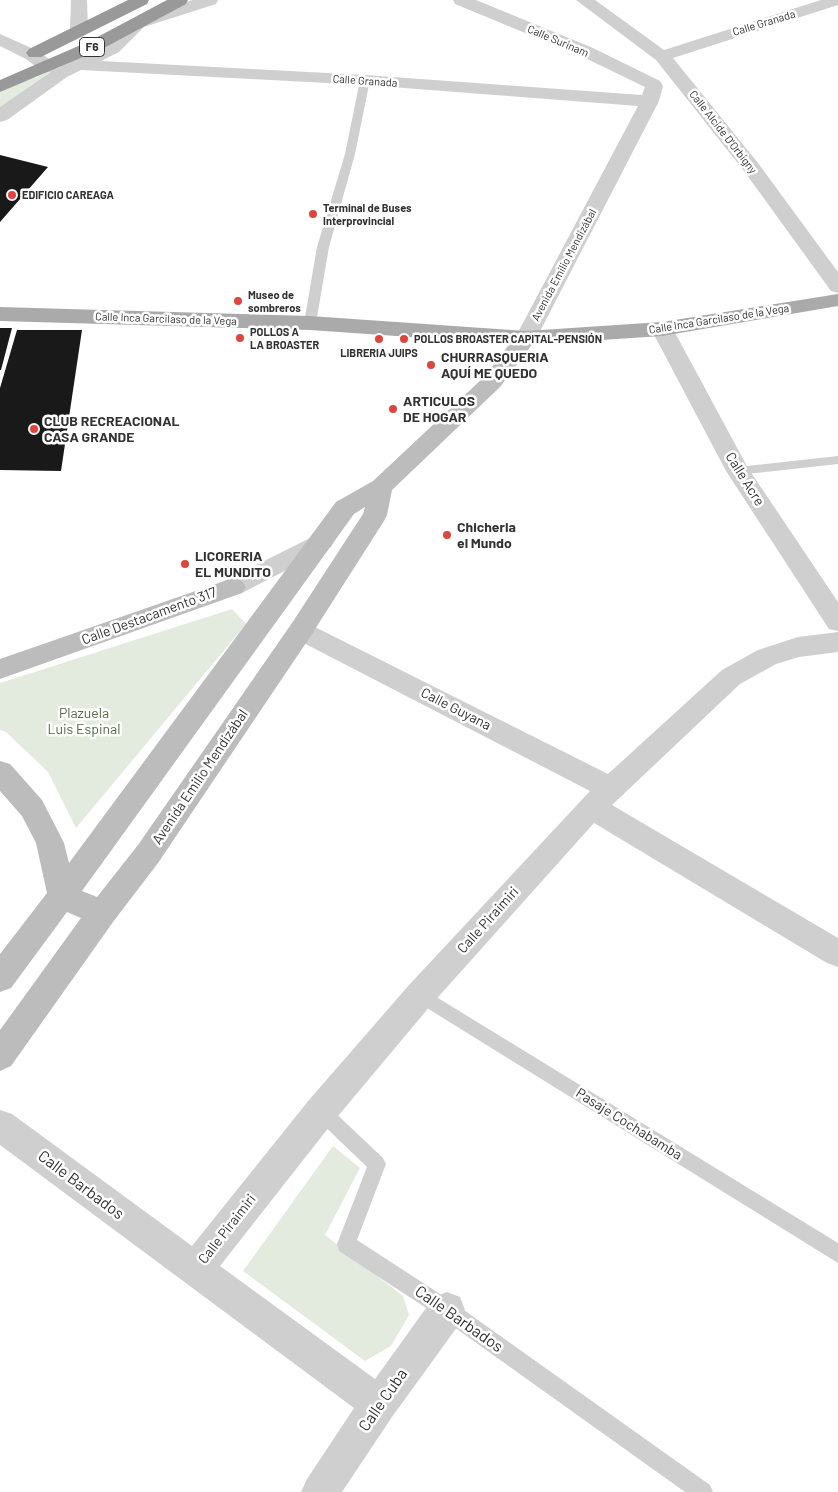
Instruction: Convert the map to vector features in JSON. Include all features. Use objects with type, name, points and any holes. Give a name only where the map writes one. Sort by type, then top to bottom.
[{"type":"highway","name":"F6","points":[[8,64],[32,55],[141,0]]},
{"type":"highway","name":"F6","points":[[0,86],[48,67],[180,0]]},
{"type":"main road","name":"Calle Inca Garcilaso de la Vega","points":[[0,314],[310,323],[526,338],[662,329],[838,300]]},
{"type":"main road","name":"Avenida Emilio Mendizábal","points":[[0,978],[345,508],[381,487],[492,382],[526,338]]},
{"type":"main road","name":"Avenida Emilio Mendizábal","points":[[0,1056],[102,913],[148,854],[301,630],[375,515],[381,487]]},
{"type":"main road","name":"Calle Destacamento 317","points":[[0,669],[233,586]]},
{"type":"main road","points":[[0,772],[32,808],[50,843],[62,896],[102,913]]},
{"type":"street","points":[[79,0],[79,31]]},
{"type":"street","points":[[0,116],[61,74],[113,48],[138,23],[210,0]]},
{"type":"street","name":"Calle Surinam","points":[[461,0],[587,52],[652,93]]},
{"type":"street","name":"Calle Alcide D'Orbigny","points":[[584,0],[662,56],[751,166],[838,287]]},
{"type":"street","name":"Calle Granada","points":[[662,56],[838,0]]},
{"type":"street","points":[[0,39],[32,55],[48,67]]},
{"type":"street","name":"Calle Granada","points":[[79,65],[652,93]]},
{"type":"street","points":[[652,93],[682,80]]},
{"type":"street","name":"Avenida Emilio Mendizábal","points":[[526,338],[652,93]]},
{"type":"street","name":"Calle Acre","points":[[662,329],[738,472],[838,622]]},
{"type":"street","name":"Calle Destacamento 317","points":[[233,586],[322,541]]},
{"type":"street","name":"Calle Guyana","points":[[301,630],[601,798],[838,954]]},
{"type":"street","name":"Calle Piraimiri","points":[[195,1270],[321,1111],[420,995],[601,798],[731,677],[767,657],[798,647],[838,642]]},
{"type":"street","name":"Calle Barbados","points":[[0,1125],[379,1404]]},
{"type":"street","name":"Calle Cuba","points":[[320,1492],[379,1404],[447,1310]]},
{"type":"lane","points":[[310,323],[323,247],[347,163],[365,80]]},
{"type":"lane","points":[[738,472],[838,460]]},
{"type":"lane","name":"Pasaje Cochabamba","points":[[420,995],[838,1254]]},
{"type":"lane","name":"Calle Barbados","points":[[321,1111],[377,1164],[346,1244],[447,1310],[703,1492]]},
{"type":"green space","points":[[105,44],[0,114],[0,90],[37,77]]},
{"type":"green space","name":"Plazuela Luis Espinal","points":[[232,609],[246,624],[76,828],[48,772],[6,732],[0,730],[0,683]]},
{"type":"green space","points":[[333,1146],[360,1168],[325,1235],[403,1296],[409,1315],[391,1346],[365,1361],[243,1271]]},
{"type":"building","name":"EDIFICIO CAREAGA","points":[[0,155],[48,167],[0,222]]},
{"type":"building","points":[[0,328],[12,328],[1,370],[0,370]]},
{"type":"building","name":"CLUB RECREACIONAL CASA GRANDE","points":[[17,330],[82,330],[61,471],[0,470],[0,388]]},
{"type":"place","name":"EDIFICIO CAREAGA","points":[[12,195]]},
{"type":"place","name":"Terminal de Buses Interprovincial","points":[[313,214]]},
{"type":"place","name":"Museo de sombreros","points":[[238,301]]},
{"type":"place","name":"POLLOS A LA BROASTER","points":[[240,338]]},
{"type":"place","name":"LIBRERIA JUIPS","points":[[379,339]]},
{"type":"place","name":"POLLOS BROASTER CAPITAL-PENSIÓN","points":[[404,339]]},
{"type":"place","name":"CHURRASQUERIA AQUÍ ME QUEDO","points":[[431,365]]},
{"type":"place","name":"ARTICULOS DE HOGAR","points":[[393,409]]},
{"type":"place","name":"CLUB RECREACIONAL CASA GRANDE","points":[[34,429]]},
{"type":"place","name":"Chicheria el Mundo","points":[[447,535]]},
{"type":"place","name":"LICORERIA EL MUNDITO","points":[[185,564]]}]
